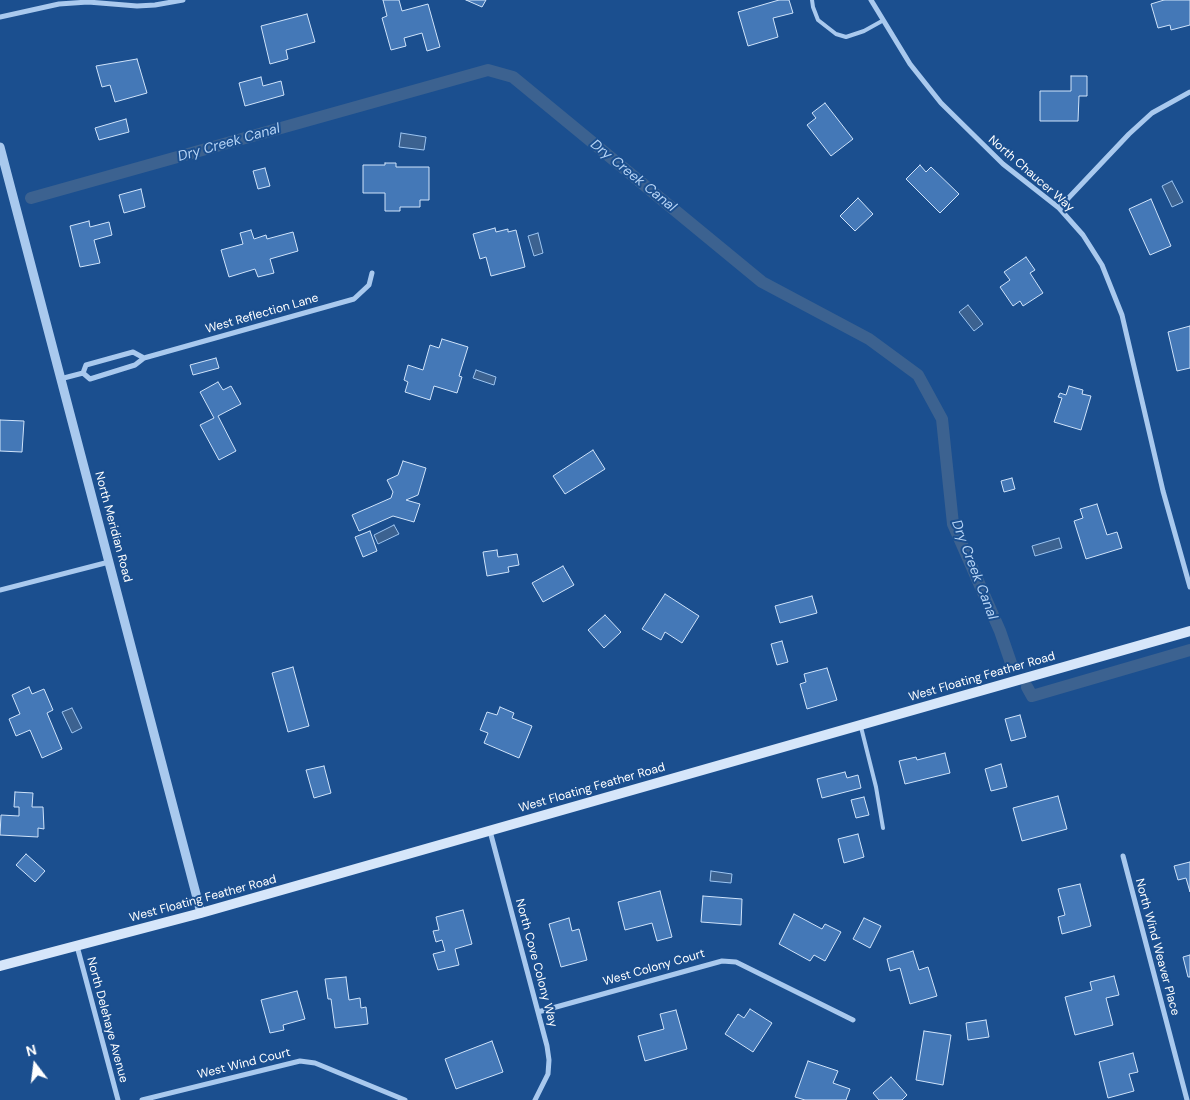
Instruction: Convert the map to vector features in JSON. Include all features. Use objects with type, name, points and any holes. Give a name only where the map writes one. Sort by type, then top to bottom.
[{"type":"main road","name":"West Floating Feather Road","points":[[0,966],[201,913],[1190,630]]},
{"type":"street","points":[[0,17],[59,4],[88,2],[136,6],[183,0]]},
{"type":"street","name":"North Chaucer Way","points":[[871,0],[882,21],[910,64],[941,103],[996,158],[1059,208],[1093,250],[1117,298],[1163,491],[1190,587]]},
{"type":"street","points":[[1059,208],[1128,134],[1152,113],[1190,92]]},
{"type":"street","name":"North Meridian Road","points":[[0,147],[201,913]]},
{"type":"street","name":"West Reflection Lane","points":[[83,373],[90,379],[135,366],[144,358],[354,299],[369,285],[372,273]]},
{"type":"street","name":"West Reflection Lane","points":[[83,373],[86,365],[133,352],[144,358]]},
{"type":"street","name":"West Reflection Lane","points":[[60,379],[83,373]]},
{"type":"street","points":[[0,590],[109,562]]},
{"type":"street","name":"North Cove Colony Way","points":[[490,831],[549,1060],[548,1074],[535,1100]]},
{"type":"street","name":"North Wind Weaver Place","points":[[1123,856],[1187,1100]]},
{"type":"street","name":"North Delehaye Avenue","points":[[77,945],[118,1100]]},
{"type":"street","name":"West Colony Court","points":[[538,1012],[722,961],[736,962],[853,1020]]},
{"type":"street","name":"West Wind Court","points":[[142,1100],[300,1061],[315,1063],[405,1100]]},
{"type":"lane","points":[[812,0],[812,7],[818,20],[836,34],[846,36],[855,34],[882,21]]},
{"type":"lane","points":[[860,724],[876,787],[883,828]]},
{"type":"water","points":[[401,133],[426,137],[424,150],[399,147]]},
{"type":"water","points":[[1172,181],[1183,202],[1172,207],[1162,186]]},
{"type":"water","points":[[538,233],[543,253],[534,256],[528,236]]},
{"type":"water","points":[[968,305],[983,324],[974,331],[959,312]]},
{"type":"water","points":[[476,370],[496,377],[494,385],[473,378]]},
{"type":"water","points":[[394,525],[399,534],[378,544],[374,535]]},
{"type":"water","points":[[1059,538],[1062,548],[1035,556],[1032,546]]},
{"type":"water","points":[[72,708],[82,728],[72,733],[62,712]]},
{"type":"water","points":[[711,871],[732,874],[731,883],[710,881]]},
{"type":"building","points":[[383,0],[399,0],[402,11],[428,4],[440,47],[427,51],[422,33],[404,38],[406,46],[391,50],[382,18],[387,16]]},
{"type":"building","points":[[466,0],[486,0],[482,7]]},
{"type":"building","points":[[779,0],[789,0],[793,13],[773,18],[778,37],[748,46],[738,12]]},
{"type":"building","points":[[1164,0],[1190,0],[1190,25],[1171,30],[1170,25],[1158,28],[1151,4]]},
{"type":"building","points":[[307,14],[315,42],[286,50],[288,59],[270,64],[261,26]]},
{"type":"building","points":[[137,59],[147,93],[115,102],[110,85],[102,87],[96,66]]},
{"type":"building","points":[[1071,76],[1087,76],[1087,96],[1079,96],[1078,121],[1040,121],[1040,91],[1071,91]]},
{"type":"building","points":[[261,77],[263,86],[281,81],[284,95],[245,106],[239,83]]},
{"type":"building","points":[[825,103],[853,139],[831,156],[807,125],[816,118],[812,113]]},
{"type":"building","points":[[126,119],[129,132],[99,140],[95,128]]},
{"type":"building","points":[[385,163],[396,163],[396,167],[429,167],[429,200],[420,200],[420,207],[400,207],[400,211],[385,211],[385,193],[363,193],[363,165],[385,165]]},
{"type":"building","points":[[920,165],[926,172],[931,167],[959,194],[940,213],[906,179]]},
{"type":"building","points":[[265,168],[270,186],[258,189],[253,171]]},
{"type":"building","points":[[141,189],[145,207],[124,213],[119,195]]},
{"type":"building","points":[[858,198],[873,214],[855,231],[840,216]]},
{"type":"building","points":[[1151,199],[1171,246],[1150,255],[1129,209]]},
{"type":"building","points":[[89,221],[90,227],[109,222],[112,235],[94,240],[100,263],[80,267],[70,226]]},
{"type":"building","points":[[495,228],[496,232],[508,229],[508,232],[516,230],[525,267],[491,276],[486,257],[480,259],[473,234]]},
{"type":"building","points":[[251,230],[254,239],[266,235],[267,239],[293,232],[298,251],[270,259],[274,273],[258,277],[255,269],[229,277],[221,250],[243,244],[240,233]]},
{"type":"building","points":[[1026,257],[1035,270],[1030,273],[1043,293],[1023,306],[1020,301],[1013,306],[1000,287],[1010,280],[1004,272]]},
{"type":"building","points":[[1190,326],[1190,368],[1177,371],[1168,332]]},
{"type":"building","points":[[442,339],[468,347],[459,376],[462,377],[457,393],[434,386],[430,400],[405,392],[408,382],[404,380],[408,365],[423,370],[430,345],[439,348]]},
{"type":"building","points":[[216,358],[219,368],[193,375],[190,365]]},
{"type":"building","points":[[218,382],[223,390],[231,386],[241,404],[218,416],[236,451],[219,460],[200,425],[214,418],[200,392]]},
{"type":"building","points":[[1069,386],[1083,390],[1082,394],[1091,396],[1081,430],[1054,422],[1062,398],[1058,397],[1060,393],[1066,395]]},
{"type":"building","points":[[0,420],[24,421],[22,452],[0,451]]},
{"type":"building","points":[[593,450],[605,469],[565,494],[553,476]]},
{"type":"building","points":[[403,461],[426,468],[418,495],[406,500],[420,504],[414,522],[393,516],[359,531],[352,515],[391,498],[393,492],[387,480],[398,475]]},
{"type":"building","points":[[1012,478],[1015,489],[1004,492],[1001,481]]},
{"type":"building","points":[[1097,504],[1107,535],[1117,532],[1122,548],[1086,559],[1074,521],[1083,518],[1080,509]]},
{"type":"building","points":[[370,531],[377,551],[363,557],[355,537]]},
{"type":"building","points":[[497,550],[498,557],[517,554],[519,565],[508,567],[509,572],[487,576],[483,552]]},
{"type":"building","points":[[563,566],[574,585],[543,602],[532,583]]},
{"type":"building","points":[[665,594],[699,616],[682,643],[665,632],[661,640],[642,629]]},
{"type":"building","points":[[812,596],[817,613],[780,623],[775,606]]},
{"type":"building","points":[[605,615],[621,632],[604,648],[588,630]]},
{"type":"building","points":[[782,641],[788,662],[777,665],[771,644]]},
{"type":"building","points":[[293,667],[309,726],[288,732],[272,673]]},
{"type":"building","points":[[827,668],[837,700],[807,709],[800,684],[806,682],[804,674]]},
{"type":"building","points":[[29,687],[32,694],[44,689],[53,710],[47,713],[62,749],[42,758],[30,730],[16,736],[9,719],[20,714],[12,695]]},
{"type":"building","points":[[500,707],[514,713],[512,718],[532,726],[519,758],[484,743],[488,733],[480,730],[487,712],[497,715]]},
{"type":"building","points":[[1020,715],[1026,737],[1011,741],[1005,719]]},
{"type":"building","points":[[945,753],[950,773],[905,784],[899,761],[916,757],[917,760]]},
{"type":"building","points":[[1001,764],[1007,787],[991,791],[985,769]]},
{"type":"building","points":[[324,766],[331,793],[314,798],[306,770]]},
{"type":"building","points":[[845,772],[847,778],[858,775],[861,788],[822,798],[817,779]]},
{"type":"building","points":[[15,792],[33,793],[32,807],[43,807],[44,829],[38,828],[38,837],[0,835],[1,815],[19,816],[19,807],[14,807]]},
{"type":"building","points":[[1058,796],[1067,829],[1022,841],[1013,808]]},
{"type":"building","points":[[864,797],[869,815],[856,818],[851,800]]},
{"type":"building","points":[[858,834],[864,857],[844,863],[838,839]]},
{"type":"building","points":[[26,854],[45,871],[35,882],[16,865]]},
{"type":"building","points":[[1190,862],[1190,892],[1186,878],[1178,880],[1174,866]]},
{"type":"building","points":[[1080,884],[1091,926],[1062,934],[1058,917],[1065,915],[1058,889]]},
{"type":"building","points":[[660,891],[672,937],[657,941],[652,923],[625,930],[618,902]]},
{"type":"building","points":[[703,896],[742,899],[741,925],[701,922]]},
{"type":"building","points":[[463,910],[472,944],[455,949],[459,965],[438,970],[433,954],[445,951],[442,940],[436,942],[433,931],[439,930],[436,917]]},
{"type":"building","points":[[794,914],[822,929],[825,924],[841,932],[825,961],[814,955],[810,961],[779,944]]},
{"type":"building","points":[[569,918],[572,931],[579,929],[587,960],[561,967],[549,924]]},
{"type":"building","points":[[864,918],[881,926],[870,948],[853,939]]},
{"type":"building","points":[[913,951],[919,970],[928,967],[937,996],[910,1004],[900,968],[890,971],[887,959]]},
{"type":"building","points":[[1190,955],[1190,977],[1188,977],[1183,957]]},
{"type":"building","points":[[1114,976],[1119,995],[1106,998],[1113,1025],[1075,1035],[1065,997],[1092,990],[1090,982]]},
{"type":"building","points":[[346,977],[349,1000],[360,998],[361,1008],[366,1007],[368,1024],[335,1028],[331,999],[328,999],[325,979]]},
{"type":"building","points":[[297,991],[305,1019],[283,1025],[284,1030],[270,1033],[261,1000]]},
{"type":"building","points":[[750,1009],[772,1023],[753,1052],[725,1034],[738,1014],[744,1018]]},
{"type":"building","points":[[676,1010],[687,1049],[645,1061],[638,1036],[664,1029],[660,1014]]},
{"type":"building","points":[[986,1020],[989,1037],[968,1040],[966,1023]]},
{"type":"building","points":[[924,1031],[951,1035],[943,1085],[916,1080]]},
{"type":"building","points":[[492,1041],[503,1072],[456,1089],[445,1059]]},
{"type":"building","points":[[1133,1053],[1138,1072],[1129,1074],[1134,1091],[1108,1098],[1099,1062]]},
{"type":"building","points":[[808,1061],[838,1071],[833,1083],[850,1089],[846,1100],[805,1100],[795,1097]]},
{"type":"building","points":[[891,1077],[907,1095],[902,1100],[879,1100],[873,1093]]},
{"type":"waterway","name":"Dry Creek Canal","points":[[31,198],[488,70],[513,77],[762,282],[869,339],[918,375],[942,419],[953,524],[1000,631],[1011,663]]},
{"type":"waterway","name":"Dry Creek Canal","points":[[1027,687],[1032,696],[1190,650]]}]
